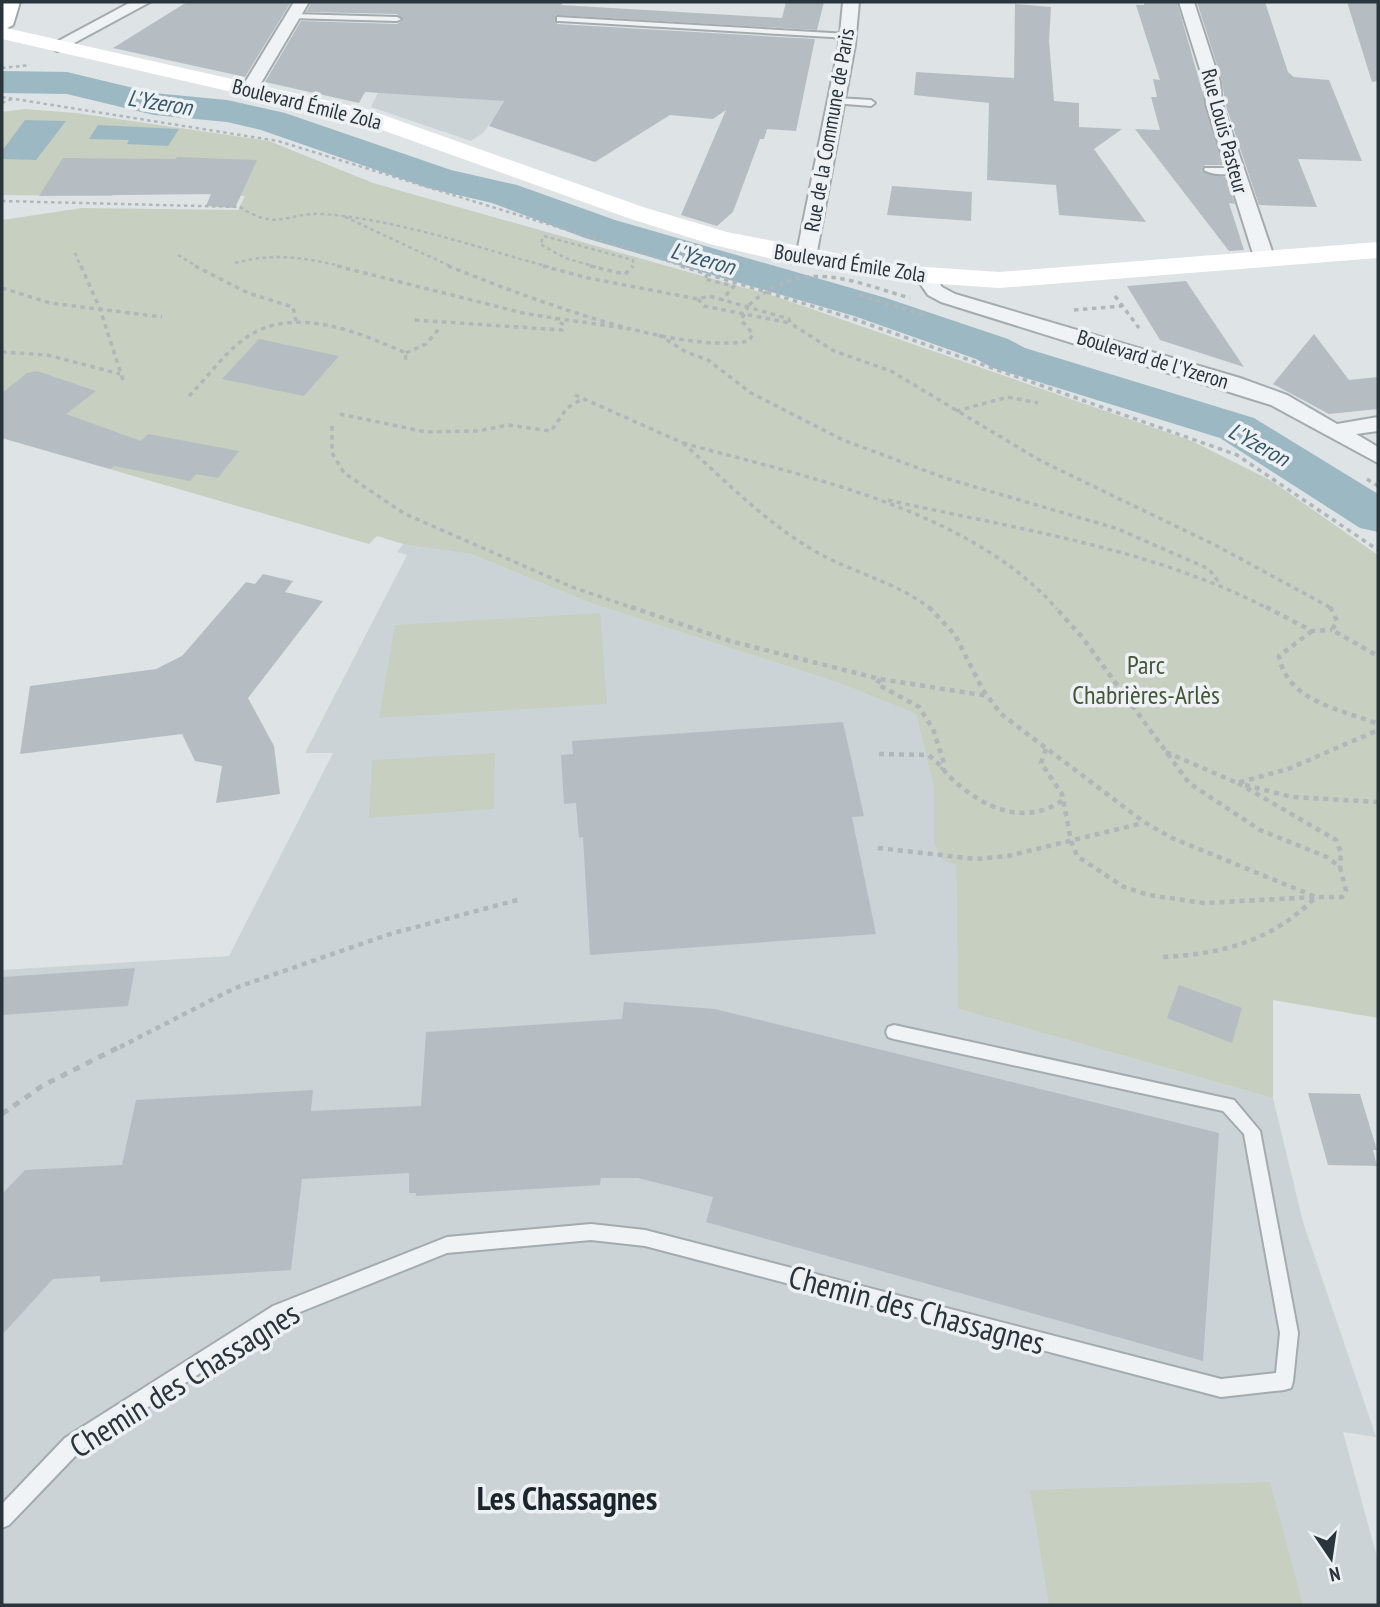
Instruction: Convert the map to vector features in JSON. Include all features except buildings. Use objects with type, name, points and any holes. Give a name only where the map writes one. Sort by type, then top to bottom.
[{"type":"main road","points":[[2,24],[10,2]]},
{"type":"main road","name":"Boulevard Émile Zola","points":[[2,33],[361,115],[661,220],[737,243],[925,276],[986,280],[1040,278],[1378,250]]},
{"type":"main road","name":"Boulevard Émile Zola","points":[[2,56],[57,46]]},
{"type":"street","points":[[57,46],[142,2]]},
{"type":"street","name":"Rue de la Commune de Paris","points":[[806,257],[852,2]]},
{"type":"street","name":"Rue Louis Pasteur","points":[[1186,2],[1212,82],[1214,104],[1265,260]]},
{"type":"street","points":[[249,89],[297,9]]},
{"type":"street","name":"Boulevard de l'Yzeron","points":[[925,276],[935,291],[948,298],[1232,383],[1279,400],[1378,456]]},
{"type":"street","points":[[1334,431],[1378,424]]},
{"type":"lane","points":[[297,9],[397,19]]},
{"type":"lane","points":[[560,19],[848,36]]},
{"type":"lane","points":[[836,101],[872,103]]},
{"type":"lane","points":[[1208,170],[1235,171]]},
{"type":"lane","name":"Chemin des Chassagnes","points":[[2,1518],[72,1445],[279,1312],[447,1244],[591,1232],[645,1238],[1221,1388],[1284,1381],[1289,1333],[1252,1131],[1228,1105],[894,1032]]},
{"type":"path","points":[[2,97],[255,136],[851,318],[1227,451],[1274,478],[1378,550]]},
{"type":"path","points":[[2,103],[13,99]]},
{"type":"path","points":[[2,201],[240,206],[257,219],[279,221],[320,214],[345,217],[401,226],[622,285],[698,299],[709,296],[784,316],[790,323],[834,351],[891,371],[1041,461],[1217,546],[1319,600],[1333,609],[1337,621],[1332,631]]},
{"type":"path","points":[[345,217],[432,261],[523,296],[655,333],[686,352],[708,359],[751,393],[843,440],[963,484],[1118,529],[1209,569],[1219,583]]},
{"type":"path","points":[[622,285],[625,274],[633,267],[633,260],[544,236],[540,244],[565,258],[625,274]]},
{"type":"path","points":[[75,253],[100,309],[124,383]]},
{"type":"path","points":[[178,255],[209,276],[254,296],[293,307],[296,321]]},
{"type":"path","points":[[234,264],[256,257],[304,257],[514,311],[732,345],[749,341],[753,334],[741,320],[741,315],[771,285],[808,275],[836,278],[910,299]]},
{"type":"path","points":[[708,274],[704,279],[734,286],[722,300]]},
{"type":"path","points":[[2,288],[50,303],[163,317]]},
{"type":"path","points":[[1115,295],[1143,334]]},
{"type":"path","points":[[698,299],[704,306],[790,323]]},
{"type":"path","points":[[415,320],[562,330],[564,325],[554,318]]},
{"type":"path","points":[[189,396],[251,334],[296,321],[359,332],[406,352],[426,344],[439,329]]},
{"type":"path","points":[[2,352],[47,355],[121,374]]},
{"type":"path","points":[[405,363],[406,352]]},
{"type":"path","points":[[575,395],[684,443],[881,498],[1129,555],[1219,583],[1312,631],[1332,631],[1378,656]]},
{"type":"path","points":[[956,411],[1005,398],[1023,397],[1038,403]]},
{"type":"path","points":[[340,414],[426,432],[493,430],[508,425],[551,431],[567,408],[583,399]]},
{"type":"path","points":[[332,426],[332,453],[344,473],[405,514],[572,587],[730,641],[880,679],[988,696]]},
{"type":"path","points":[[684,443],[800,542],[822,555],[895,586],[935,612],[961,643],[988,696],[1001,714],[1144,822],[1172,838],[1316,897]]},
{"type":"path","points":[[881,498],[995,555],[1043,593],[1082,637],[1189,783],[1224,809],[1260,830],[1327,857],[1340,867]]},
{"type":"path","points":[[1312,631],[1279,656],[1283,675],[1310,697],[1378,724]]},
{"type":"path","points":[[880,679],[877,684],[887,692],[915,703],[926,713],[944,762],[942,770]]},
{"type":"path","points":[[1237,783],[1287,769],[1378,730]]},
{"type":"path","points":[[1046,749],[1041,763],[1062,793],[1071,840],[1078,858],[1110,880],[1146,894],[1244,904],[1342,897],[1346,891],[1340,867],[1341,853],[1336,840],[1272,806],[1237,783]]},
{"type":"path","points":[[1165,752],[1237,783],[1292,797],[1378,802]]},
{"type":"path","points":[[878,754],[925,753],[933,757],[942,770],[993,808],[1012,814],[1036,814],[1056,807],[1064,800]]},
{"type":"path","points":[[878,848],[976,859],[1007,856],[1144,822]]},
{"type":"path","points":[[1162,957],[1204,957],[1260,939],[1297,918],[1316,897]]},
{"type":"path","points":[[2,1114],[42,1086],[235,988],[390,934],[521,899]]},
{"type":"shaded area","points":[[422,2],[563,2],[493,119],[483,133],[471,141],[371,107]]},
{"type":"shaded area","points":[[405,542],[471,554],[593,604],[839,683],[916,714],[934,789],[934,844],[956,865],[958,1009],[1273,1098],[1303,1222],[1376,1437],[1343,1432],[1378,1561],[1378,1605],[2,1605],[2,970],[229,956],[333,753],[305,753],[407,555],[397,552]]},
{"type":"green space","name":"Parc Chabrières-Arlès","points":[[25,109],[76,113],[269,141],[373,183],[777,297],[1192,441],[1270,480],[1378,555],[1378,1018],[1273,1000],[1273,1098],[958,1009],[956,865],[944,861],[934,844],[934,789],[916,714],[839,683],[593,604],[471,554],[403,544],[377,536],[369,544],[2,438],[2,220],[82,208],[238,210],[245,196],[116,190],[112,196],[2,195],[2,112]]},
{"type":"green space","points":[[600,613],[607,704],[379,718],[395,625]]},
{"type":"green space","points":[[495,753],[494,809],[369,818],[372,760]]},
{"type":"green space","points":[[1270,1482],[1303,1605],[1049,1605],[1030,1490]]},
{"type":"water","points":[[25,120],[66,121],[36,160],[2,159],[2,151]]},
{"type":"water","points":[[98,125],[179,129],[168,146],[127,144],[129,140],[89,139]]},
{"type":"waterway","name":"L'Yzeron","points":[[2,82],[67,83],[154,104],[227,111],[272,121],[349,150],[442,180],[503,193],[600,229],[870,307],[992,349],[1009,358],[1237,428],[1378,516]]},
{"type":"district","name":"Les Chassagnes","points":[[567,1497]]}]
